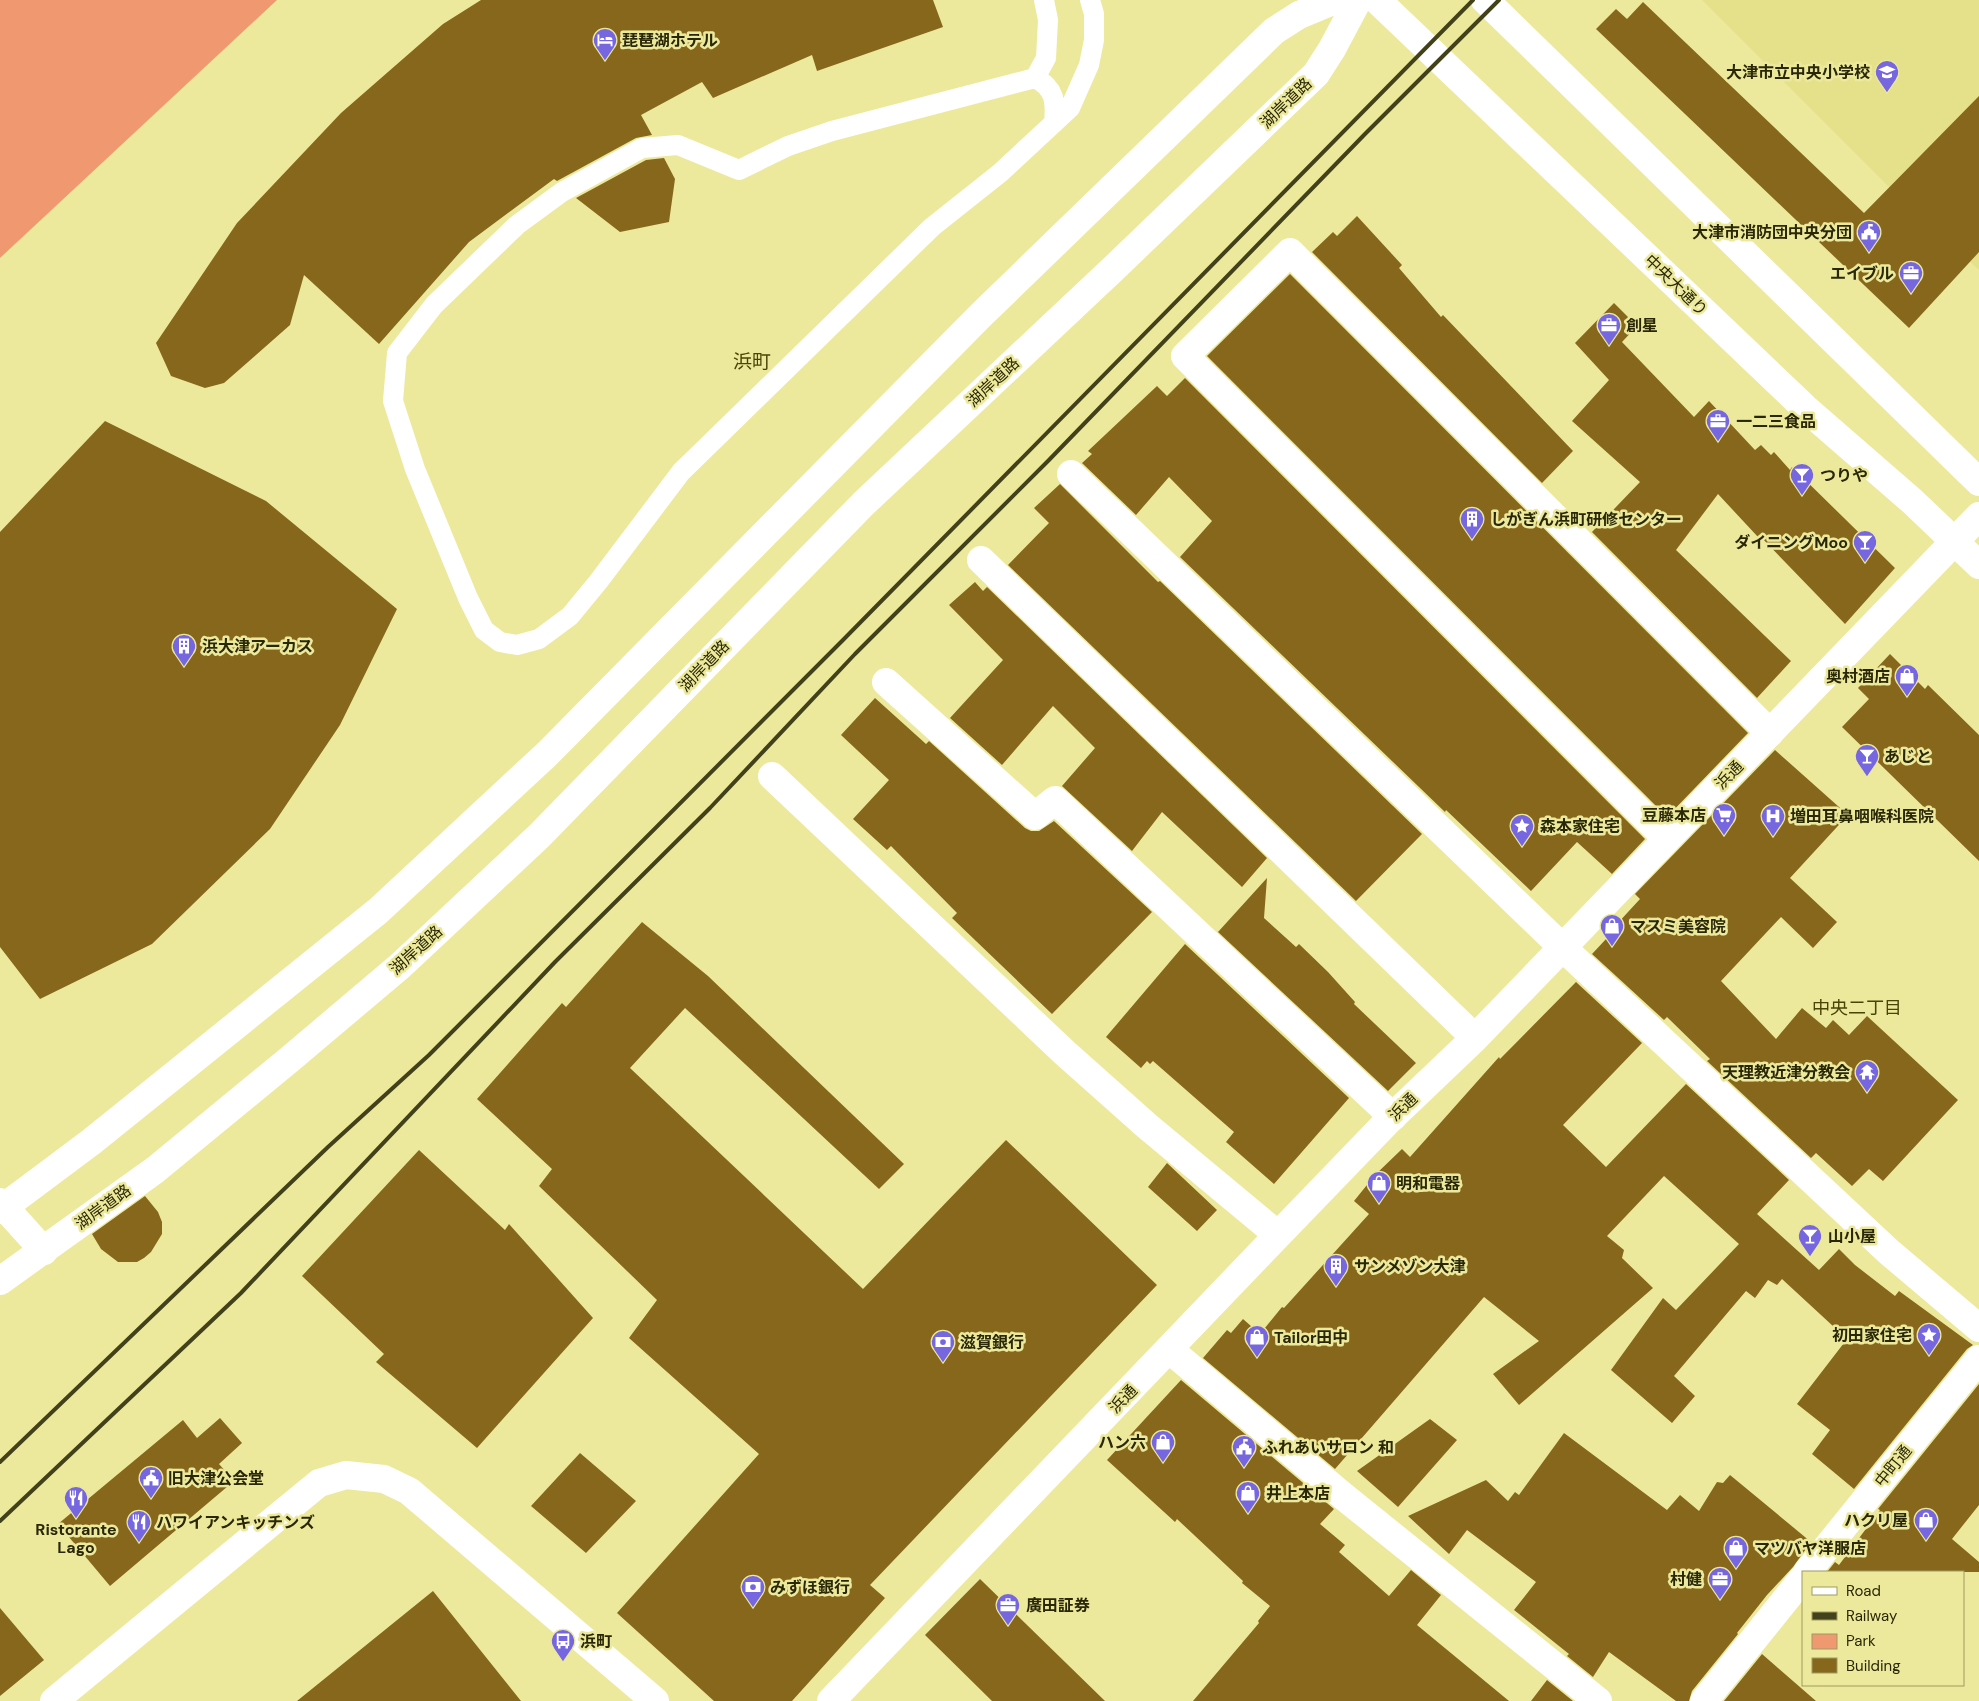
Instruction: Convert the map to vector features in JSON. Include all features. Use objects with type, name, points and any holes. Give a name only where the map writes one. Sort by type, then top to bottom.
[{"type":"street","points":[[44,1251],[1,1206],[152,1094],[378,911],[547,754],[981,315],[1274,31],[1299,15],[1335,0]]},
{"type":"street","name":"湖岸道路","points":[[0,1281],[155,1170],[290,1059],[400,966],[539,836],[863,504],[1113,269],[1316,74],[1332,49],[1358,0]]},
{"type":"street","name":"中央大通り","points":[[1377,0],[1805,408],[1912,501],[1979,565]]},
{"type":"street","points":[[1485,0],[1979,482]]},
{"type":"street","points":[[1667,839],[1185,356],[1290,252],[1770,733]]},
{"type":"street","points":[[1071,474],[1562,947],[1888,1252],[1979,1328]]},
{"type":"street","name":"浜通","points":[[831,1701],[1170,1350],[1278,1234],[1474,1038],[1979,516]]},
{"type":"street","points":[[981,560],[1474,1038]]},
{"type":"street","points":[[886,682],[1036,816],[1055,800],[1393,1117]]},
{"type":"street","points":[[772,776],[1072,1059],[1147,1126],[1278,1234]]},
{"type":"street","points":[[1170,1350],[1343,1496],[1598,1701]]},
{"type":"street","name":"中町通","points":[[1809,1571],[1979,1359]]},
{"type":"street","points":[[54,1701],[319,1483],[346,1475],[384,1479],[408,1491],[655,1701]]},
{"type":"street","points":[[1704,1701],[1802,1579]]},
{"type":"lane","points":[[1035,78],[1046,58],[1048,20],[1044,0]]},
{"type":"lane","points":[[1054,123],[1055,108],[1053,97],[1046,84],[1035,78],[832,131],[788,146],[739,170],[678,145],[642,148],[562,192],[517,225],[434,305],[397,353],[392,401],[414,469],[468,598],[484,630],[500,642],[518,645],[539,639],[570,616],[681,472],[932,227],[1000,173],[1054,123],[1070,108],[1089,64],[1094,40],[1094,14],[1090,0]]},
{"type":"shaded area","name":"大津市立中央小学校","points":[[1702,0],[1979,0],[1979,270],[1888,186]]},
{"type":"green space","points":[[0,0],[277,0],[0,258]]},
{"type":"building","name":"琵琶湖ホテル","points":[[481,0],[933,0],[943,27],[817,71],[812,55],[713,98],[702,82],[641,115],[652,135],[636,138],[557,181],[554,179],[469,242],[379,344],[304,275],[290,325],[224,383],[205,388],[171,376],[156,343],[237,223],[341,113],[443,24]]},
{"type":"building","points":[[1643,2],[1864,213],[1979,96],[1979,252],[1909,328],[1596,29],[1616,9],[1627,19]]},
{"type":"building","points":[[664,158],[675,179],[669,222],[620,232],[576,198],[646,160]]},
{"type":"building","points":[[1357,216],[1402,265],[1399,268],[1441,317],[1443,315],[1573,451],[1542,483],[1312,252],[1333,232],[1337,236]]},
{"type":"building","name":"しがぎん浜町研修センター","points":[[1290,274],[1748,733],[1667,817],[1207,356]]},
{"type":"building","points":[[1614,303],[1637,326],[1622,342],[1694,417],[1709,401],[1755,450],[1761,445],[1771,455],[1774,452],[1790,470],[1792,467],[1895,568],[1845,624],[1718,494],[1676,550],[1791,661],[1757,698],[1592,532],[1640,482],[1572,421],[1609,380],[1575,343]]},
{"type":"building","points":[[1185,378],[1645,839],[1612,874],[1577,842],[1531,891],[1446,810],[1445,812],[1180,557],[1212,521],[1169,477],[1136,515],[1082,463],[1092,454],[1088,451],[1157,386],[1167,396]]},
{"type":"building","name":"浜大津アーカス","points":[[105,421],[266,501],[397,609],[340,725],[270,829],[152,944],[40,999],[0,947],[0,532]]},
{"type":"building","points":[[1060,484],[1158,582],[1160,581],[1422,834],[1356,901],[1008,565],[1049,523],[1034,508]]},
{"type":"building","points":[[975,582],[983,591],[987,587],[1267,858],[1242,887],[1162,812],[1132,851],[1062,786],[1095,748],[1053,706],[1002,765],[950,718],[1003,660],[949,605]]},
{"type":"building","points":[[1890,654],[1925,689],[1928,685],[1979,735],[1979,861],[1842,727],[1869,699],[1858,688]]},
{"type":"building","points":[[875,698],[926,744],[929,741],[1025,828],[1031,831],[1039,831],[1054,821],[1152,912],[1052,1014],[952,918],[957,913],[891,846],[887,850],[853,819],[889,780],[841,735]]},
{"type":"building","points":[[1775,750],[1848,815],[1790,878],[1837,922],[1813,948],[1781,917],[1721,981],[1776,1039],[1802,1008],[1826,1028],[1833,1020],[1849,1035],[1867,1016],[1958,1100],[1883,1181],[1869,1169],[1852,1186],[1816,1153],[1811,1158],[1707,1061],[1710,1059],[1667,1017],[1664,1020],[1592,954],[1640,899],[1635,894]]},
{"type":"building","points":[[1267,878],[1264,918],[1296,947],[1299,944],[1328,972],[1355,1002],[1354,1004],[1416,1063],[1388,1091],[1218,932]]},
{"type":"building","points":[[642,922],[708,976],[904,1164],[879,1189],[685,1008],[630,1068],[863,1289],[1006,1140],[1157,1285],[870,1585],[885,1598],[792,1701],[714,1701],[617,1613],[759,1454],[629,1338],[657,1300],[539,1186],[552,1169],[477,1099],[562,1003],[566,1007]]},
{"type":"building","points":[[1185,944],[1349,1098],[1274,1184],[1226,1142],[1234,1132],[1153,1061],[1150,1064],[1147,1061],[1141,1068],[1106,1037]]},
{"type":"building","points":[[1576,982],[1642,1043],[1563,1125],[1606,1167],[1686,1084],[1789,1180],[1757,1214],[1819,1270],[1839,1249],[1855,1265],[1895,1296],[1899,1291],[1973,1345],[1967,1349],[1854,1489],[1812,1454],[1830,1430],[1797,1404],[1847,1339],[1782,1279],[1777,1285],[1768,1280],[1755,1298],[1746,1291],[1674,1376],[1695,1396],[1672,1423],[1611,1370],[1663,1298],[1676,1310],[1739,1244],[1664,1176],[1607,1236],[1624,1250],[1622,1258],[1653,1288],[1519,1405],[1493,1374],[1539,1341],[1484,1297],[1335,1469],[1203,1358],[1227,1330],[1231,1333],[1243,1319],[1260,1334],[1282,1307],[1284,1308],[1369,1214],[1354,1201],[1375,1175],[1402,1149],[1410,1157],[1499,1057],[1500,1059]]},
{"type":"building","points":[[419,1150],[505,1230],[509,1224],[593,1318],[477,1448],[376,1362],[384,1354],[302,1276]]},
{"type":"building","points":[[1167,1163],[1217,1210],[1197,1231],[1148,1187]]},
{"type":"building","points":[[145,1196],[158,1212],[162,1222],[162,1234],[151,1252],[144,1258],[137,1262],[118,1262],[101,1249],[92,1234]]},
{"type":"building","points":[[1181,1380],[1334,1509],[1320,1524],[1345,1545],[1339,1552],[1389,1596],[1411,1570],[1441,1595],[1417,1625],[1509,1701],[1193,1701],[1259,1623],[1258,1621],[1270,1606],[1242,1583],[1243,1581],[1177,1519],[1175,1522],[1107,1460]]},
{"type":"building","points":[[1979,1384],[1979,1505],[1952,1539],[1979,1562],[1979,1572],[1828,1571],[1835,1562],[1839,1565],[1880,1510],[1878,1509]]},
{"type":"building","name":"旧大津公会堂","points":[[220,1418],[242,1443],[219,1464],[234,1481],[110,1586],[58,1524],[183,1420],[197,1438]]},
{"type":"building","points":[[1430,1419],[1457,1440],[1398,1507],[1357,1471]]},
{"type":"building","points":[[1564,1433],[1667,1510],[1680,1495],[1699,1511],[1717,1482],[1723,1483],[1730,1475],[1811,1542],[1793,1567],[1767,1595],[1692,1691],[1689,1701],[1676,1701],[1609,1652],[1593,1677],[1567,1656],[1569,1654],[1514,1610],[1536,1582],[1467,1530],[1449,1554],[1408,1516],[1486,1480],[1508,1501],[1515,1492],[1519,1495]]},
{"type":"building","points":[[580,1453],[636,1501],[586,1553],[531,1506]]},
{"type":"building","points":[[980,1579],[1105,1701],[992,1701],[925,1635]]},
{"type":"building","points":[[433,1591],[521,1701],[297,1701]]},
{"type":"building","points":[[0,1608],[44,1660],[0,1696]]},
{"type":"building","points":[[1762,1654],[1816,1701],[1724,1701]]},
{"type":"building","points":[[1547,1680],[1573,1701],[1531,1701]]},
{"type":"railway","points":[[0,1462],[328,1147],[429,1055],[843,640],[1473,0]]},
{"type":"railway","points":[[0,1521],[241,1293],[555,962],[710,808],[855,654],[1048,461],[1365,134],[1499,0]]},
{"type":"place","name":"琵琶湖ホテル","points":[[605,61]]},
{"type":"place","name":"大津市立中央小学校","points":[[1887,93]]},
{"type":"place","name":"大津市消防団中央分団","points":[[1869,253]]},
{"type":"place","name":"エイブル","points":[[1911,294]]},
{"type":"place","name":"創星","points":[[1609,346]]},
{"type":"place","name":"一二三食品","points":[[1718,442]]},
{"type":"place","name":"つりや","points":[[1802,496]]},
{"type":"place","name":"しがぎん浜町研修センター","points":[[1472,540]]},
{"type":"place","name":"ダイニングMoo","points":[[1865,563]]},
{"type":"place","name":"浜大津アーカス","points":[[184,667]]},
{"type":"place","name":"奥村酒店","points":[[1907,697]]},
{"type":"place","name":"あじと","points":[[1867,777]]},
{"type":"place","name":"豆藤本店","points":[[1724,836]]},
{"type":"place","name":"増田耳鼻咽喉科医院","points":[[1773,837]]},
{"type":"place","name":"森本家住宅","points":[[1522,847]]},
{"type":"place","name":"マスミ美容院","points":[[1612,947]]},
{"type":"place","name":"天理教近津分教会","points":[[1867,1093]]},
{"type":"place","name":"明和電器","points":[[1379,1204]]},
{"type":"place","name":"山小屋","points":[[1810,1257]]},
{"type":"place","name":"サンメゾン大津","points":[[1336,1287]]},
{"type":"place","name":"初田家住宅","points":[[1929,1356]]},
{"type":"place","name":"Tailor田中","points":[[1257,1358]]},
{"type":"place","name":"滋賀銀行","points":[[943,1363]]},
{"type":"place","name":"ハン六","points":[[1163,1463]]},
{"type":"place","name":"ふれあいサロン 和","points":[[1244,1468]]},
{"type":"place","name":"旧大津公会堂","points":[[151,1499]]},
{"type":"place","name":"井上本店","points":[[1248,1514]]},
{"type":"place","name":"Ristorante Lago","points":[[76,1519]]},
{"type":"place","name":"ハクリ屋","points":[[1926,1541]]},
{"type":"place","name":"ハワイアンキッチンズ","points":[[139,1543]]},
{"type":"place","name":"マツバヤ洋服店","points":[[1736,1569]]},
{"type":"place","name":"村健","points":[[1720,1600]]},
{"type":"place","name":"みずほ銀行","points":[[753,1608]]},
{"type":"place","name":"廣田証券","points":[[1008,1626]]},
{"type":"place","name":"浜町","points":[[563,1662]]},
{"type":"district","name":"浜町","points":[[752,361]]},
{"type":"district","name":"中央二丁目","points":[[1857,1008]]}]
